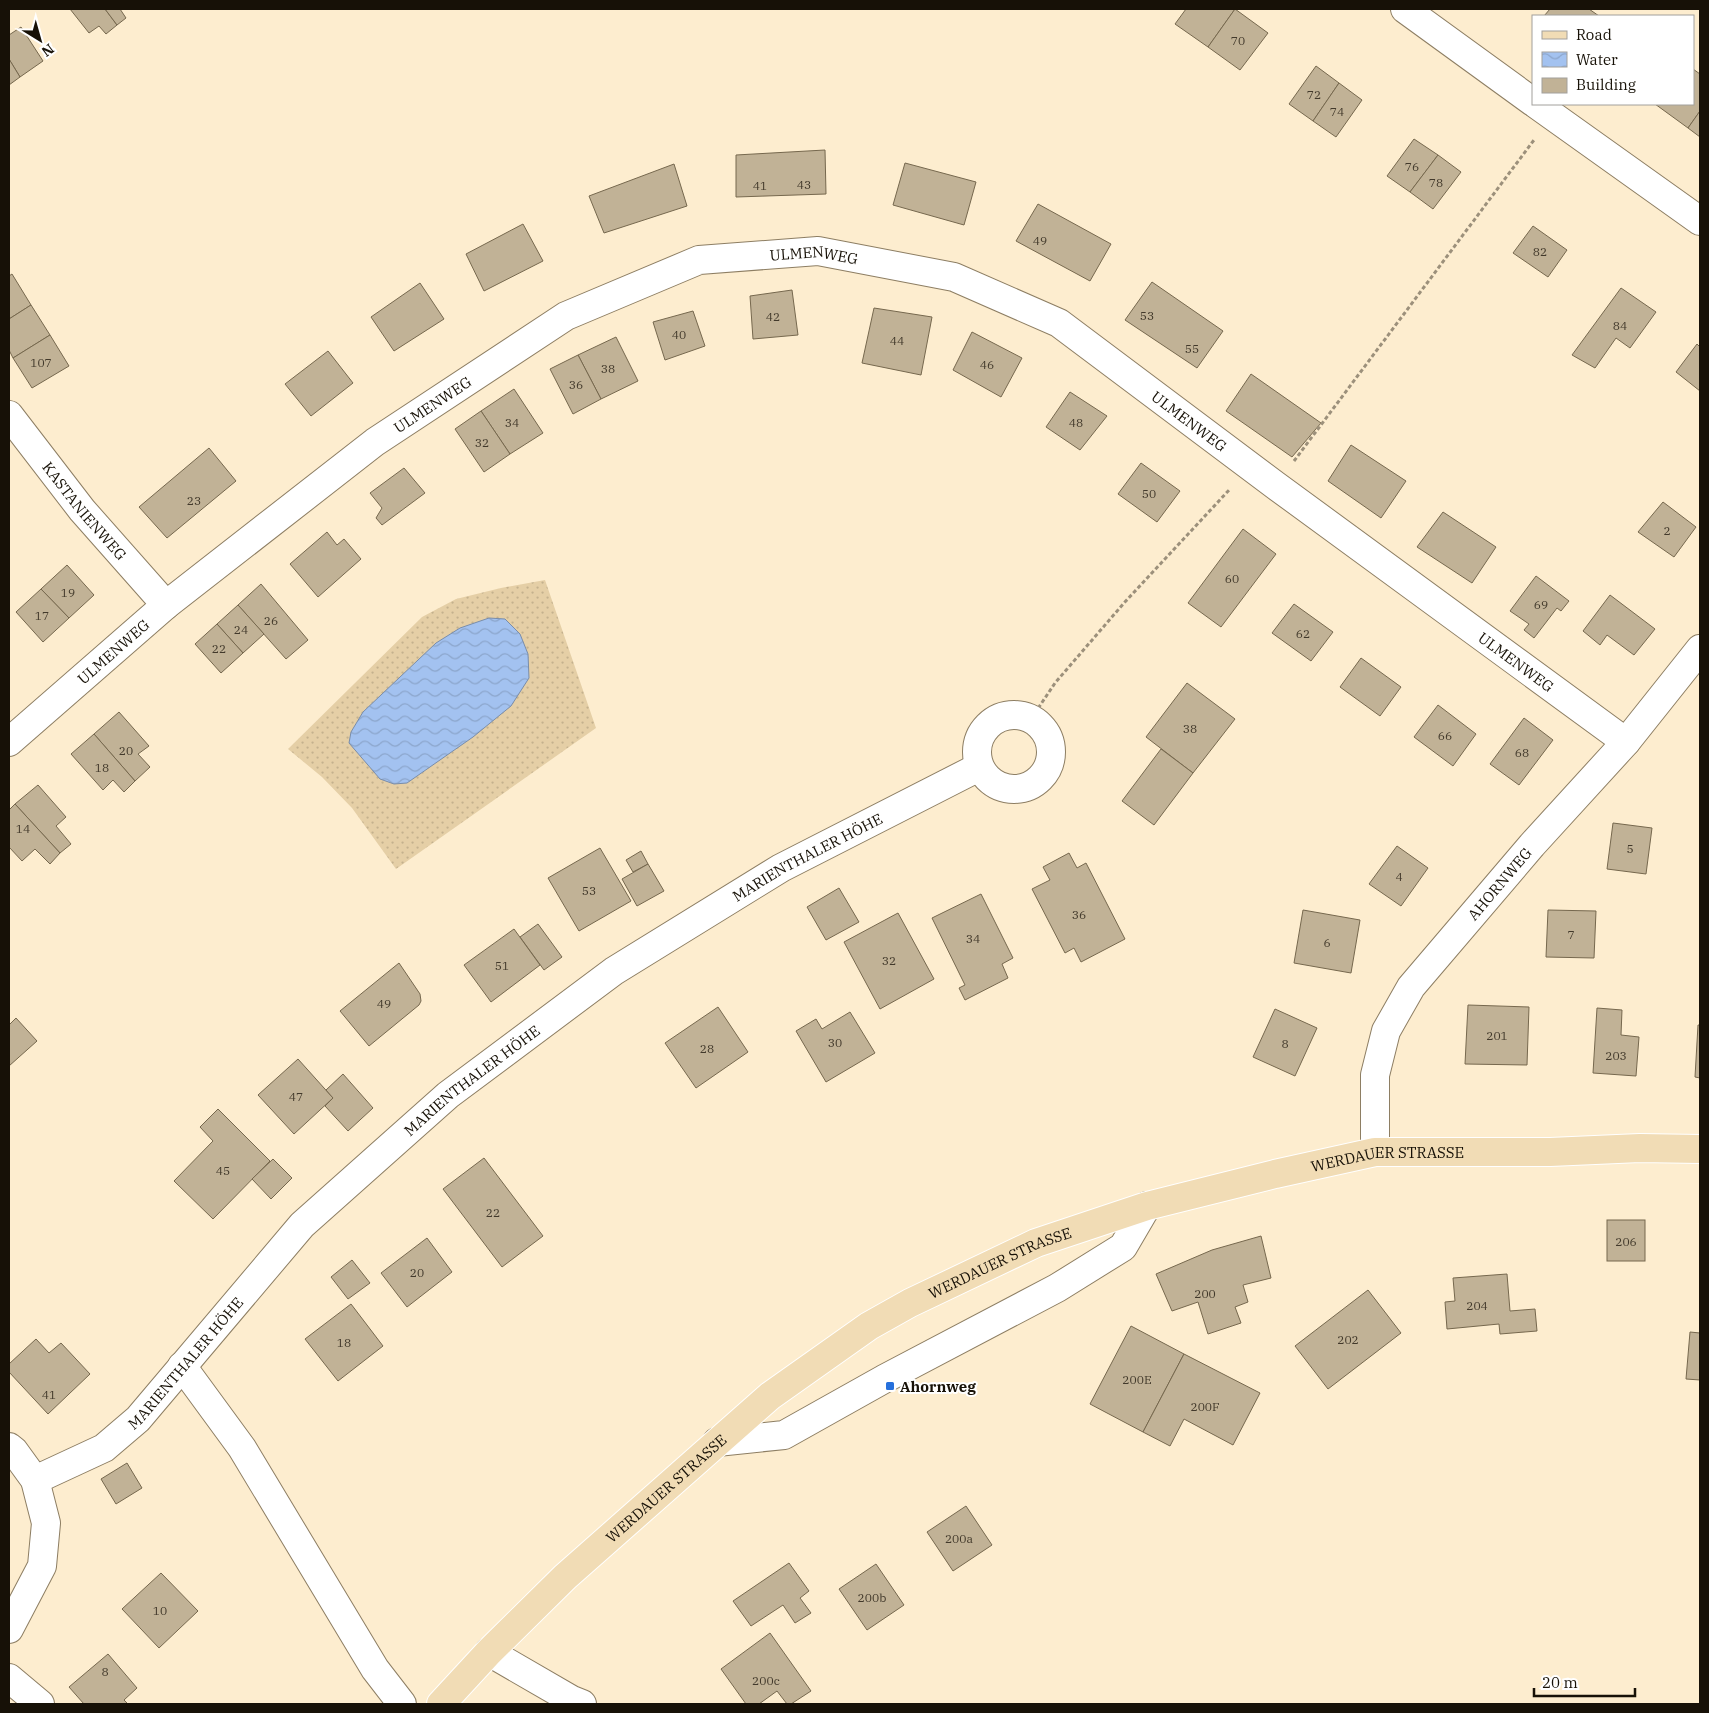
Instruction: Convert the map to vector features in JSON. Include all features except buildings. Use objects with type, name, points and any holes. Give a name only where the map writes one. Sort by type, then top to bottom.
[{"type":"main road","name":"WERDAUER STRASSE","points":[[441,1704],[489,1652],[566,1577],[770,1396],[868,1326],[910,1302],[1036,1243],[1147,1206],[1275,1174],[1375,1152],[1550,1152],[1640,1148],[1700,1149]]},
{"type":"street","points":[[1405,9],[1532,101]]},
{"type":"street","points":[[1540,107],[1700,221]]},
{"type":"street","name":"ULMENWEG","points":[[9,742],[166,605],[375,442],[566,316],[699,260],[818,251],[954,277],[1059,323],[1275,485],[1626,742]]},
{"type":"street","name":"KASTANIENWEG","points":[[9,414],[82,510],[166,605]]},
{"type":"street","name":"AHORNWEG","points":[[1375,1152],[1375,1075],[1386,1031],[1411,987],[1532,846],[1626,742],[1700,649]]},
{"type":"street","points":[[1018,715],[1031,719],[1041,726],[1048,737],[1052,750],[1050,763],[1044,775],[1022,789],[1010,790],[997,786],[986,778],[979,767],[976,755],[978,742],[984,730],[993,721],[1005,716],[1018,715]]},
{"type":"street","name":"MARIENTHALER HÖHE","points":[[35,1480],[104,1448],[138,1419],[302,1225],[448,1095],[614,971],[781,868],[979,767]]},
{"type":"street","points":[[717,1442],[784,1435],[884,1379],[1057,1288],[1123,1247],[1147,1206]]},
{"type":"street","points":[[182,1366],[242,1448],[375,1669],[402,1704]]},
{"type":"street","points":[[9,1448],[14,1451],[35,1480],[46,1523],[42,1566],[9,1629]]},
{"type":"street","points":[[489,1652],[574,1703]]},
{"type":"street","points":[[9,1678],[40,1704]]},
{"type":"path","points":[[1275,485],[1540,107]]},
{"type":"path","points":[[1031,719],[1054,683],[1124,603],[1250,466]]},
{"type":"shaded area","points":[[545,580],[596,728],[396,869],[352,808],[322,777],[288,749],[422,617],[456,599]]},
{"type":"water","points":[[489,618],[505,619],[520,634],[528,654],[529,678],[511,706],[473,737],[407,783],[394,784],[380,779],[349,743],[351,732],[363,712],[436,643],[460,628]]},
{"type":"place","name":"Ahornweg","points":[[890,1386]]}]
